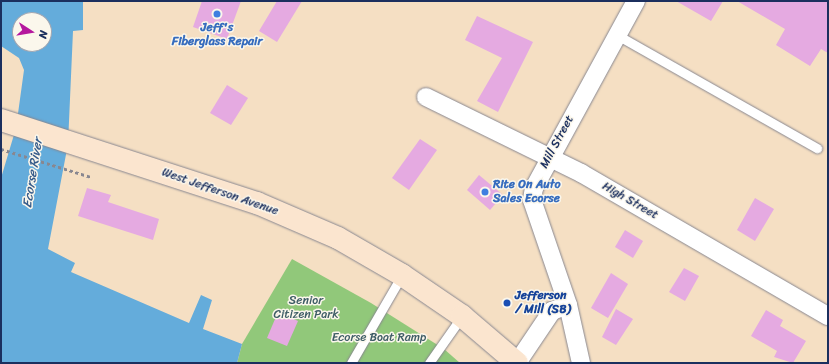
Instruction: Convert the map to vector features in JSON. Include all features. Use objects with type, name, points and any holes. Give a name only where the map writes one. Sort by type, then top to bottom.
[{"type":"main road","name":"West Jefferson Avenue","points":[[4,121],[257,203],[338,238],[402,275],[462,316],[517,363]]},
{"type":"street","name":"Mill Street","points":[[581,363],[568,305],[532,200],[534,188],[549,158],[636,1]]},
{"type":"street","name":"High Street","points":[[426,97],[549,158],[828,316]]},
{"type":"street","points":[[517,363],[552,311],[568,305]]},
{"type":"lane","points":[[617,36],[817,148]]},
{"type":"lane","points":[[351,363],[402,275]]},
{"type":"lane","points":[[429,363],[462,316]]},
{"type":"path","points":[[1,149],[91,177]]},
{"type":"green space","name":"Senior Citizen Park","points":[[292,259],[371,303],[444,349],[460,363],[237,363],[242,344]]},
{"type":"water","name":"Ecorse River","points":[[1,1],[83,1],[83,30],[73,31],[68,144],[48,249],[75,263],[71,272],[189,323],[201,295],[212,300],[203,329],[242,344],[237,363],[1,363],[1,178],[16,128],[24,70],[19,58],[1,46]]},
{"type":"building","name":"Jeff's Fiberglass Repair","points":[[202,1],[241,1],[227,39],[193,27]]},
{"type":"building","points":[[277,1],[302,1],[277,42],[259,31]]},
{"type":"building","points":[[676,1],[723,1],[711,21]]},
{"type":"building","points":[[737,1],[828,1],[828,53],[821,49],[810,66],[776,45],[785,29]]},
{"type":"building","points":[[477,16],[533,42],[498,112],[477,101],[502,58],[465,40]]},
{"type":"building","points":[[227,85],[248,98],[231,125],[210,113]]},
{"type":"building","points":[[420,139],[437,150],[409,190],[392,178]]},
{"type":"building","name":"Rite On Auto Sales Ecorse","points":[[479,175],[503,195],[490,210],[467,190]]},
{"type":"building","points":[[87,188],[111,195],[108,202],[159,219],[153,240],[78,216]]},
{"type":"building","points":[[755,198],[774,209],[755,241],[737,230]]},
{"type":"building","points":[[625,230],[643,241],[633,258],[615,247]]},
{"type":"building","points":[[684,268],[699,276],[685,301],[669,292]]},
{"type":"building","points":[[611,273],[628,284],[608,318],[591,308]]},
{"type":"building","points":[[616,309],[633,319],[616,345],[602,337]]},
{"type":"building","points":[[766,310],[783,320],[780,326],[806,341],[793,363],[774,357],[777,351],[751,336]]},
{"type":"building","points":[[278,312],[298,321],[287,346],[267,338]]},
{"type":"place","name":"Jeff's Fiberglass Repair","points":[[217,14]]},
{"type":"place","name":"Rite On Auto Sales Ecorse","points":[[485,192]]},
{"type":"place","name":"Jefferson / Mill (SB)","points":[[507,303]]},
{"type":"park label","name":"Ecorse Boat Ramp","points":[[379,338]]}]
